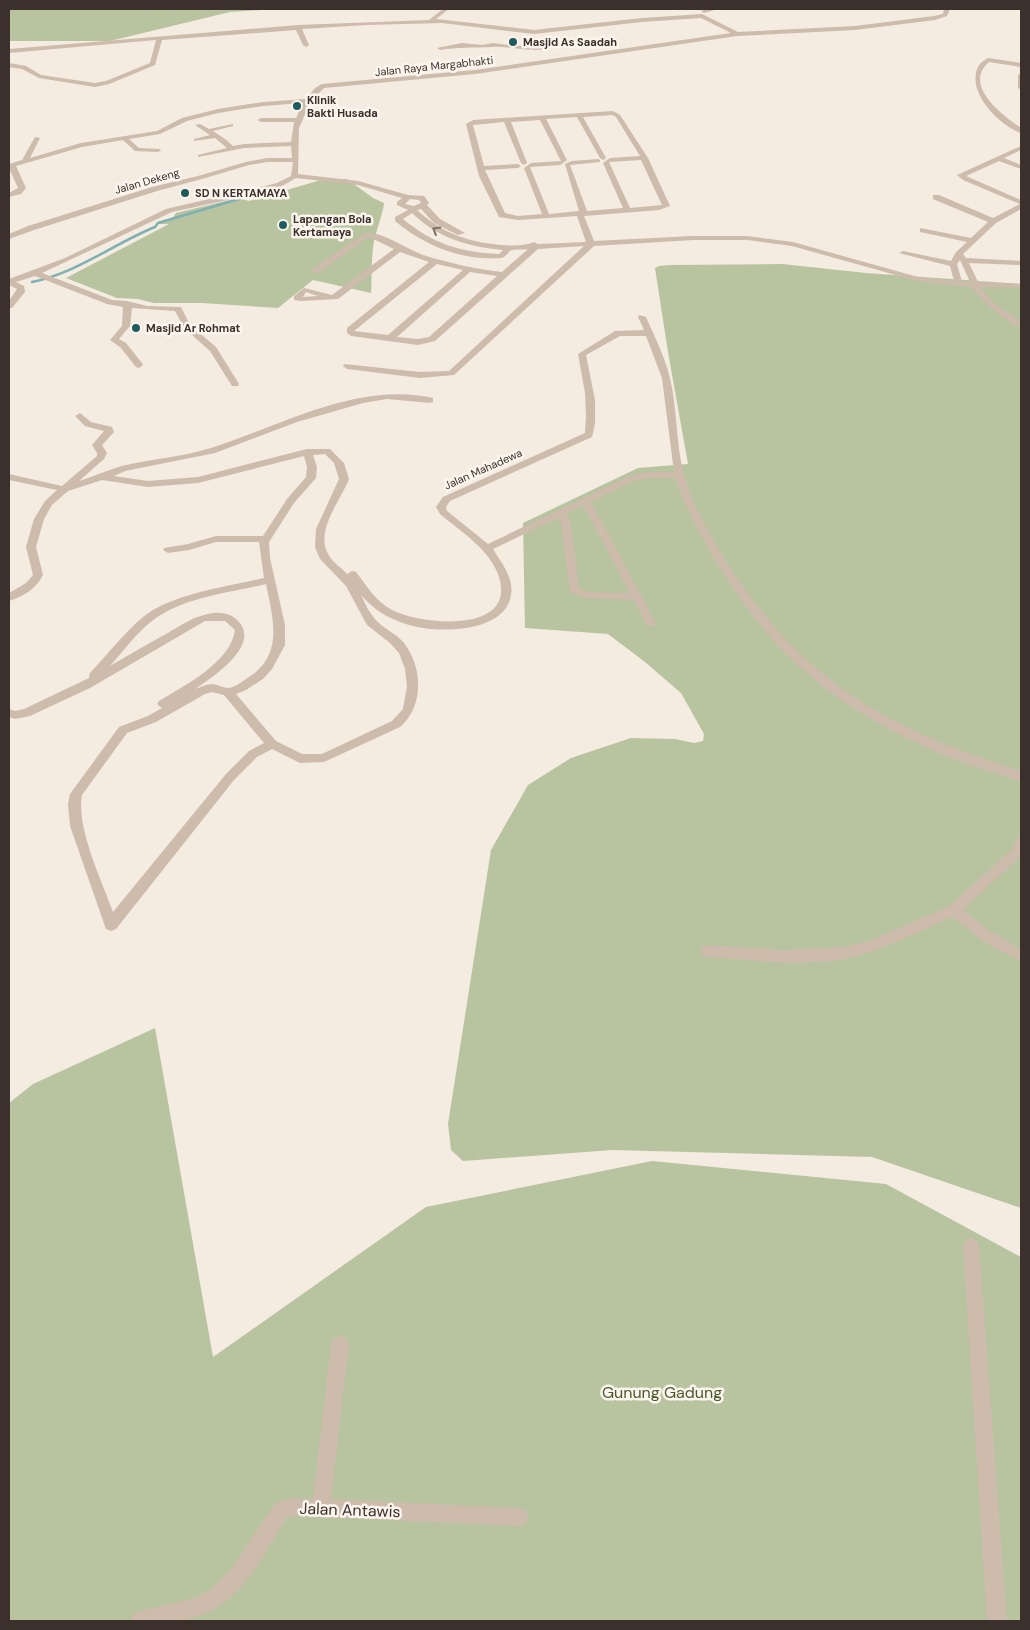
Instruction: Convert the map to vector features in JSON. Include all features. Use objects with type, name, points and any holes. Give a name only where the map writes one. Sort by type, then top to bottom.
[{"type":"street","points":[[431,21],[446,9]]},
{"type":"street","points":[[9,51],[91,46],[159,38],[315,26],[431,21],[454,22],[521,32],[577,29],[715,9]]},
{"type":"street","name":"Jalan Raya Margabhakti","points":[[295,176],[297,170],[293,135],[298,120],[316,89],[331,85],[475,72],[737,34],[875,27],[935,18],[945,15],[947,9]]},
{"type":"street","points":[[703,12],[737,34]]},
{"type":"street","points":[[315,26],[325,35]]},
{"type":"street","points":[[298,28],[306,45]]},
{"type":"street","points":[[513,36],[521,32]]},
{"type":"street","points":[[9,65],[24,67],[38,76],[89,85],[101,85],[153,64],[159,38]]},
{"type":"street","points":[[475,39],[482,44],[517,48],[550,46]]},
{"type":"street","points":[[440,48],[462,45],[482,47],[505,40]]},
{"type":"street","points":[[1021,65],[988,60],[984,62],[978,77],[982,94],[987,102],[1021,131]]},
{"type":"street","points":[[1021,75],[1021,88]]},
{"type":"street","points":[[9,195],[18,192],[22,188],[10,165],[81,144],[161,132],[184,119],[209,113],[250,106],[308,101]]},
{"type":"street","points":[[616,114],[645,158],[666,206],[628,211],[512,218],[502,215],[481,168],[469,124],[473,122],[580,115],[616,114]]},
{"type":"street","points":[[580,115],[628,211]]},
{"type":"street","points":[[542,118],[566,163],[592,239]]},
{"type":"street","points":[[261,120],[298,120]]},
{"type":"street","points":[[507,120],[546,216]]},
{"type":"street","points":[[198,125],[232,149]]},
{"type":"street","points":[[207,131],[231,125]]},
{"type":"street","points":[[196,140],[214,136]]},
{"type":"street","points":[[24,162],[37,138]]},
{"type":"street","points":[[124,138],[137,150],[158,150]]},
{"type":"street","points":[[200,156],[232,149],[294,144]]},
{"type":"street","points":[[256,162],[270,152],[275,145]]},
{"type":"street","points":[[1021,148],[961,175],[965,179],[1021,202]]},
{"type":"street","points":[[481,168],[645,158]]},
{"type":"street","points":[[998,158],[1021,167]]},
{"type":"street","name":"Jalan Dekeng","points":[[9,237],[31,228],[155,189],[256,162],[295,160]]},
{"type":"street","points":[[10,282],[37,274],[163,214],[271,187],[295,176],[347,182],[408,198],[421,198],[425,200],[423,206]]},
{"type":"street","points":[[347,182],[353,187],[400,202],[401,205],[412,209],[427,225],[442,234],[469,243],[510,248],[592,239],[755,239],[793,244],[906,277],[959,284],[1021,286]]},
{"type":"street","points":[[936,197],[993,221]]},
{"type":"street","points":[[400,202],[408,198]]},
{"type":"street","points":[[423,206],[412,209],[398,220],[424,239],[464,252],[497,256],[501,256],[510,248]]},
{"type":"street","points":[[423,206],[437,221],[450,229],[474,238],[534,244]]},
{"type":"street","points":[[953,264],[962,257],[993,221],[1021,206]]},
{"type":"street","points":[[923,230],[974,242]]},
{"type":"street","points":[[315,272],[366,235],[374,235],[399,249],[434,262],[504,276]]},
{"type":"street","points":[[348,366],[420,375],[451,373],[592,239]]},
{"type":"street","points":[[434,262],[350,330],[351,333],[418,342],[429,341],[504,276],[534,244]]},
{"type":"street","points":[[332,298],[399,249]]},
{"type":"street","points":[[903,253],[953,264]]},
{"type":"street","points":[[962,257],[1021,262]]},
{"type":"street","points":[[962,257],[974,284],[988,302],[1018,324]]},
{"type":"street","points":[[953,264],[959,284]]},
{"type":"street","points":[[390,338],[468,270]]},
{"type":"street","points":[[37,274],[110,302],[127,303],[147,308],[178,309],[187,326],[213,350],[235,384]]},
{"type":"street","points":[[9,306],[21,292],[20,288],[10,282]]},
{"type":"street","points":[[127,303],[128,321],[114,340],[123,345],[138,365]]},
{"type":"street","points":[[642,317],[661,359],[667,379],[679,475],[694,514],[735,582],[765,624],[788,650],[814,674],[863,709],[910,735],[961,756],[1021,776]]},
{"type":"street","name":"Jalan Mahadewa","points":[[487,548],[443,512],[442,503],[446,499],[588,435],[591,427],[589,383],[582,354],[618,333],[649,333]]},
{"type":"street","points":[[9,477],[64,489],[122,469],[212,451],[294,420],[362,400],[387,396],[430,400]]},
{"type":"street","points":[[9,597],[35,582],[38,574],[31,548],[39,519],[48,503],[100,459],[102,453],[97,445],[110,431],[108,428],[88,424],[80,416]]},
{"type":"street","points":[[102,477],[148,484],[198,480],[307,452],[324,450],[335,457],[344,474],[342,485],[323,526],[320,537],[320,549],[326,559],[346,579],[371,622],[394,640],[405,654],[411,677],[411,702],[409,710],[396,724],[324,758],[316,760],[300,759],[272,744],[228,692]]},
{"type":"street","points":[[123,730],[152,719],[201,691],[212,688],[228,692],[242,687],[259,676],[268,666],[279,645],[280,625],[264,550],[266,539],[290,501],[311,478],[312,467],[307,452]]},
{"type":"street","points":[[320,549],[337,559],[355,577],[359,585],[374,602],[389,613],[416,623],[459,626],[479,622],[488,618],[500,607],[507,589],[504,572],[499,562],[487,548],[638,476],[679,475]]},
{"type":"street","points":[[585,500],[651,623]]},
{"type":"street","points":[[560,513],[566,522],[574,590],[586,595],[637,596]]},
{"type":"street","points":[[168,550],[189,547],[216,539],[266,539]]},
{"type":"street","points":[[86,686],[143,623],[156,612],[178,604],[270,580]]},
{"type":"street","points":[[9,713],[16,715],[26,713],[86,686],[198,620],[213,616],[229,618],[234,621],[240,632],[240,639],[233,653],[226,660],[123,730],[76,794],[74,804],[76,826],[111,925],[230,777],[253,754],[272,744]]},
{"type":"street","points":[[707,950],[784,956],[844,953],[871,946],[954,910],[1020,849]]},
{"type":"street","points":[[954,910],[980,933],[994,942],[1021,954]]},
{"type":"street","points":[[971,1246],[998,1621]]},
{"type":"street","points":[[321,1508],[340,1344]]},
{"type":"street","name":"Jalan Antawis","points":[[140,1621],[210,1602],[223,1593],[235,1579],[275,1518],[282,1510],[292,1507],[519,1517]]},
{"type":"green space","points":[[9,9],[276,9],[230,12],[110,41],[9,41]]},
{"type":"green space","points":[[347,179],[373,198],[384,203],[373,247],[371,293],[313,280],[278,308],[202,303],[154,303],[138,299],[117,298],[66,278],[169,224],[158,224],[171,220],[176,213],[259,193],[242,199],[249,201],[321,180]]},
{"type":"green space","points":[[782,264],[866,273],[1021,284],[1021,1208],[872,1157],[612,1150],[463,1161],[451,1150],[448,1124],[491,850],[528,785],[571,758],[631,738],[675,739],[694,743],[703,741],[704,734],[681,693],[608,634],[525,628],[523,523],[638,468],[688,464],[655,268],[671,265]]},
{"type":"green space","name":"Gunung Gadung","points":[[155,1028],[213,1357],[426,1207],[652,1161],[886,1184],[1021,1257],[1021,1621],[9,1621],[9,1103],[33,1084]]},
{"type":"waterway","points":[[32,282],[48,278],[80,265],[155,227],[158,223],[259,193]]},
{"type":"place","name":"Masjid As Saadah","points":[[513,42]]},
{"type":"place","name":"Klinik Bakti Husada","points":[[297,106]]},
{"type":"place","name":"SD N KERTAMAYA","points":[[185,193]]},
{"type":"place","name":"Lapangan Bola Kertamaya","points":[[283,225]]},
{"type":"place","name":"Masjid Ar Rohmat","points":[[136,328]]}]
